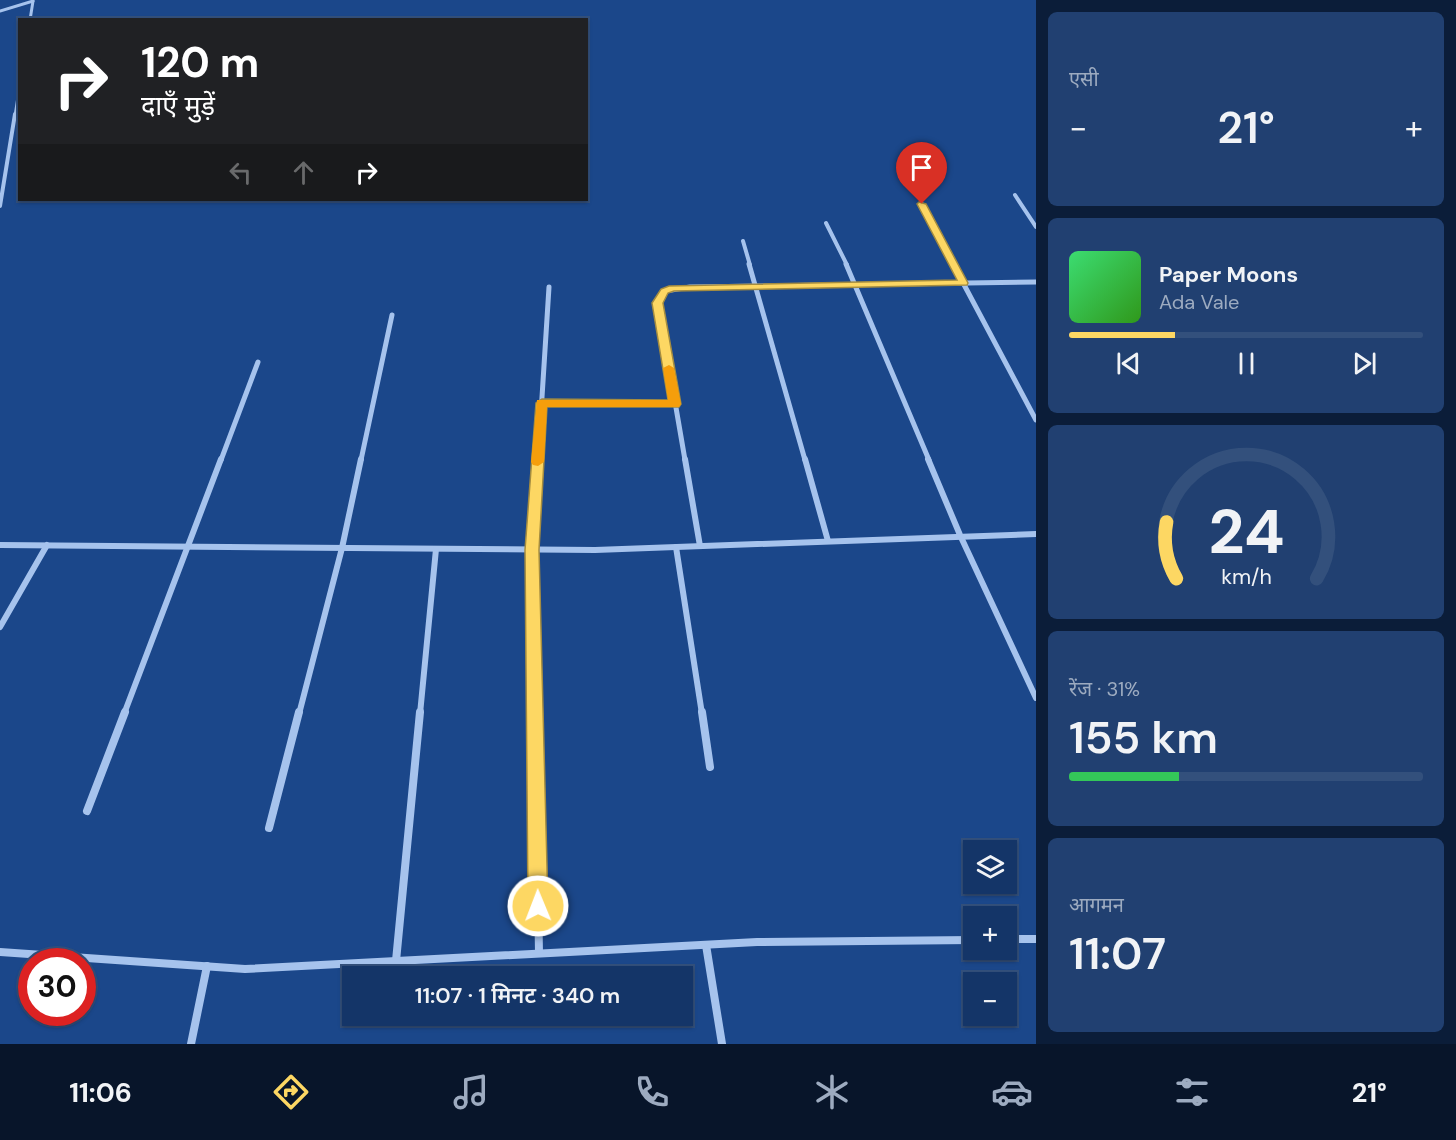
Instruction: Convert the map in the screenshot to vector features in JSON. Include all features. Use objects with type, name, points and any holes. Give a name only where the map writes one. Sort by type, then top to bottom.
[{"type":"street","points":[[0,11],[33,1],[30,18]]},
{"type":"street","points":[[0,206],[18,96]]},
{"type":"street","points":[[1015,195],[1036,227]]},
{"type":"street","points":[[922,204],[1036,420]]},
{"type":"street","points":[[826,223],[857,285],[960,535],[1036,698]]},
{"type":"street","points":[[743,241],[758,287],[828,541]]},
{"type":"street","points":[[700,546],[658,303],[660,296],[672,288],[1036,282]]},
{"type":"street","points":[[539,953],[532,550],[549,287]]},
{"type":"street","points":[[269,828],[342,548],[392,315]]},
{"type":"street","points":[[87,811],[258,362]]},
{"type":"street","points":[[542,403],[675,404]]},
{"type":"street","points":[[0,545],[532,550],[1036,534]]},
{"type":"street","points":[[0,627],[47,545]]},
{"type":"street","points":[[676,547],[710,767]]},
{"type":"street","points":[[396,961],[436,549]]},
{"type":"street","points":[[1017,939],[1036,939]]},
{"type":"street","points":[[0,952],[245,969],[706,945],[963,940]]},
{"type":"street","points":[[706,945],[722,1044]]},
{"type":"street","points":[[191,1044],[207,966]]},
{"type":"slow traffic","points":[[538,462],[542,403],[675,404],[669,368]]},
{"type":"route","points":[[538,906],[532,550],[542,403],[675,404],[658,303],[664,291],[672,288],[963,283],[922,204]]}]
